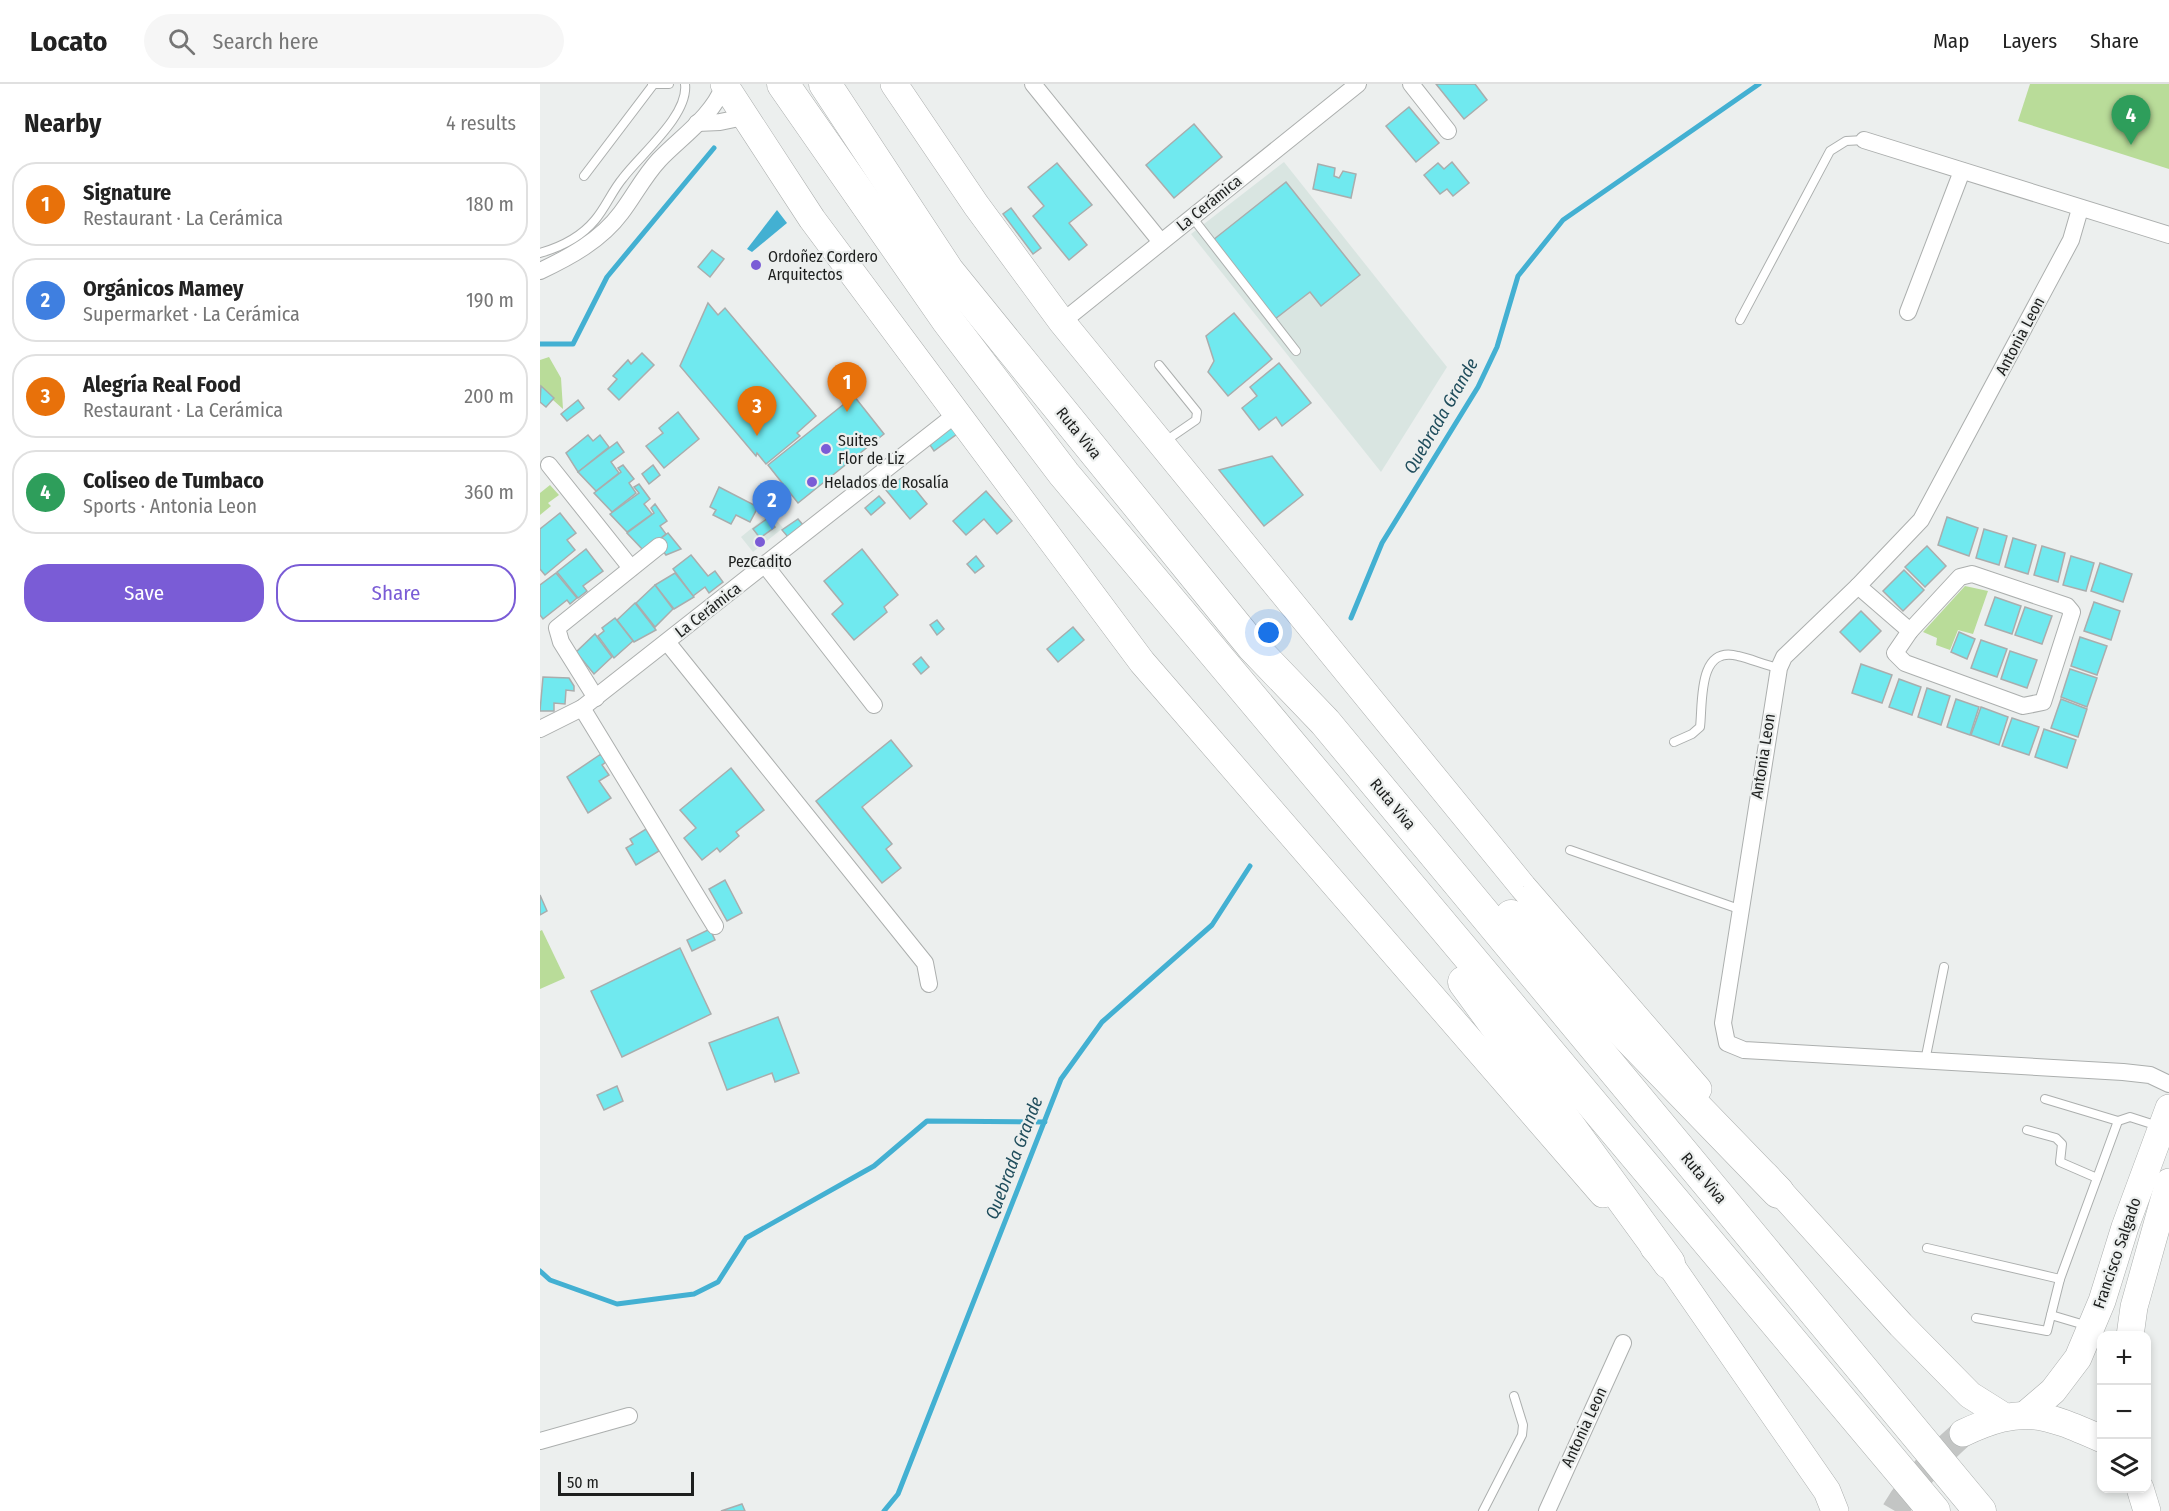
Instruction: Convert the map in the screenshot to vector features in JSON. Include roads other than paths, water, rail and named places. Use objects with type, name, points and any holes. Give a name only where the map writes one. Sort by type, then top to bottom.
[{"type":"highway","points":[[783,84],[948,321],[1064,474],[1934,1511]]},
{"type":"highway","name":"Ruta Viva","points":[[825,84],[948,271],[1253,647],[1325,722],[1980,1511]]},
{"type":"highway","points":[[1325,722],[1778,1192]]},
{"type":"highway","points":[[1306,762],[1366,861],[1482,1005],[1669,1263]]},
{"type":"main road","points":[[724,84],[809,224],[931,389],[955,415],[1142,662],[1612,1205],[1669,1263],[1827,1491],[1835,1511]]},
{"type":"main road","points":[[894,84],[976,205],[1062,322],[1523,887],[1696,1088],[1778,1192],[1970,1395],[2015,1416]]},
{"type":"main road","name":"Francisco Salgado","points":[[2015,1416],[2069,1373],[2090,1327],[2165,1118]]},
{"type":"main road","name":"Francisco Salgado","points":[[2131,1331],[2134,1307],[2169,1182]]},
{"type":"main road","points":[[1963,1433],[1993,1419],[2045,1416],[2097,1437]]},
{"type":"main road","points":[[2141,1493],[2146,1511]]},
{"type":"street","points":[[540,271],[563,260],[598,236],[620,215],[656,163],[719,100],[724,84]]},
{"type":"street","points":[[1033,84],[1161,242]]},
{"type":"street","name":"La Cerámica","points":[[1062,322],[1358,84]]},
{"type":"street","points":[[1411,84],[1448,130]]},
{"type":"street","points":[[697,123],[720,122],[744,117]]},
{"type":"street","points":[[1864,140],[2169,235]]},
{"type":"street","points":[[1908,312],[1962,171]]},
{"type":"street","name":"Antonia Leon","points":[[2080,209],[2071,240],[1921,520],[1858,586],[1784,657],[1779,668],[1739,909],[1723,1023],[1727,1043],[1744,1050],[2141,1073],[2169,1084]]},
{"type":"street","name":"La Cerámica","points":[[540,729],[582,708],[596,698],[955,415]]},
{"type":"street","points":[[549,465],[631,568]]},
{"type":"street","points":[[596,698],[561,642],[557,628],[659,546]]},
{"type":"street","points":[[765,565],[874,705]]},
{"type":"street","points":[[1972,574],[2059,602],[2072,612],[2043,702],[2032,706],[2024,706],[1905,663],[1895,652],[1910,630],[1960,577],[1972,574]]},
{"type":"street","points":[[1858,586],[1910,630]]},
{"type":"street","points":[[667,642],[925,963],[929,984]]},
{"type":"street","points":[[582,708],[715,926]]},
{"type":"street","name":"Antonia Leon","points":[[1547,1511],[1581,1430],[1623,1343]]},
{"type":"street","points":[[540,1441],[629,1416]]},
{"type":"lane","points":[[584,176],[652,84],[669,84]]},
{"type":"lane","points":[[540,253],[572,240],[595,220],[622,178],[670,122],[686,96],[685,84]]},
{"type":"lane","points":[[1740,320],[1830,151],[1846,141],[1864,140]]},
{"type":"lane","points":[[1192,217],[1296,351]]},
{"type":"lane","points":[[1159,365],[1197,412],[1196,420],[1161,444]]},
{"type":"lane","points":[[1674,742],[1692,734],[1700,727],[1702,681],[1708,666],[1717,659],[1727,654],[1737,655],[1779,668]]},
{"type":"lane","points":[[1570,850],[1739,909]]},
{"type":"lane","points":[[1925,1060],[1944,967]]},
{"type":"lane","points":[[2045,1099],[2118,1121],[2130,1117],[2165,1118]]},
{"type":"lane","points":[[1976,1318],[2047,1331],[2061,1279],[2118,1121]]},
{"type":"lane","points":[[2027,1130],[2056,1138],[2062,1144],[2060,1162],[2097,1178]]},
{"type":"lane","points":[[1927,1248],[2061,1279]]},
{"type":"lane","points":[[2051,1315],[2090,1327]]},
{"type":"lane","points":[[1483,1511],[1522,1435],[1523,1425],[1514,1396]]},
{"type":"water","points":[[777,210],[787,223],[752,252],[747,249]]},
{"type":"waterway","name":"Quebrada Grande","points":[[1351,618],[1382,543],[1478,387],[1497,347],[1518,276],[1563,220],[1759,84]]},
{"type":"waterway","points":[[540,344],[573,344],[607,277],[714,148]]},
{"type":"waterway","name":"Quebrada Grande","points":[[884,1511],[898,1494],[1061,1079],[1102,1022],[1212,925],[1250,866]]},
{"type":"waterway","points":[[540,1271],[550,1280],[617,1304],[694,1294],[718,1282],[746,1238],[874,1166],[927,1121],[1045,1122]]},
{"type":"tunnel","points":[[1895,1511],[1909,1489],[1926,1469],[1963,1433]]},
{"type":"place","name":"Coliseo de Tumbaco","points":[[2131,145]]},
{"type":"place","name":"Ordoñez Cordero Arquitectos","points":[[756,265]]},
{"type":"place","name":"Signature","points":[[847,412]]},
{"type":"place","name":"Alegría Real Food","points":[[757,436]]},
{"type":"place","name":"Suites Flor de Liz","points":[[826,449]]},
{"type":"place","name":"Helados de Rosalía","points":[[812,482]]},
{"type":"place","name":"Orgánicos Mamey","points":[[772,530]]},
{"type":"place","name":"PezCadito","points":[[760,542]]}]
